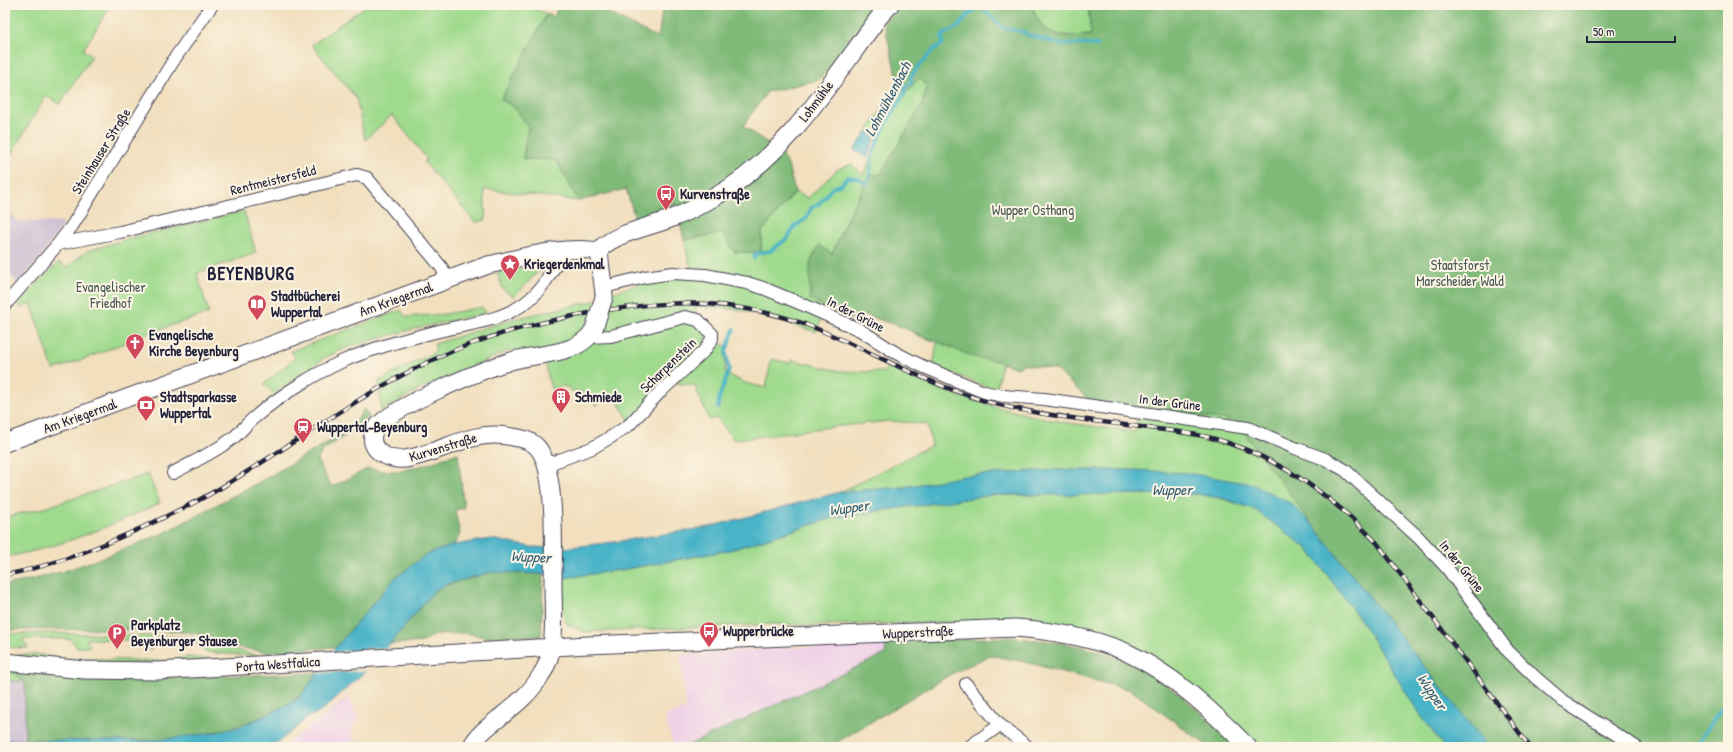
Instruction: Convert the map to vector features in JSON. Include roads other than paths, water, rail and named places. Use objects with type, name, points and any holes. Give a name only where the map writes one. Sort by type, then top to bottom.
[{"type":"main road","name":"Lohmühle","points":[[599,251],[603,246],[612,241],[671,219],[714,197],[755,169],[786,139],[890,5]]},
{"type":"main road","name":"Am Kriegermal","points":[[5,443],[488,265],[564,250],[586,249],[599,251]]},
{"type":"main road","points":[[592,333],[604,292],[599,251]]},
{"type":"main road","name":"Kurvenstraße","points":[[552,647],[554,544],[553,514],[546,464],[541,452],[534,445],[523,439],[491,434],[475,437],[398,460],[382,455],[376,448],[373,436],[375,430],[388,418],[428,395],[511,361],[570,348],[583,343],[592,333]]},
{"type":"main road","name":"Wupperstraße","points":[[552,647],[956,630],[1016,628],[1041,630],[1076,636],[1126,652],[1152,667],[1197,700],[1248,747]]},
{"type":"main road","points":[[472,747],[484,732],[518,703],[529,691],[541,675],[552,647]]},
{"type":"main road","name":"Porta Westfalica","points":[[5,662],[60,669],[116,671],[211,668],[552,647]]},
{"type":"street","name":"Steinhauser Straße","points":[[5,305],[72,226],[175,58],[212,5]]},
{"type":"street","name":"Rentmeistersfeld","points":[[58,244],[120,232],[357,175],[368,178],[442,268],[448,280]]},
{"type":"street","points":[[173,473],[222,446],[235,437],[254,417],[284,396],[341,362],[370,351],[417,337],[498,317],[516,310],[527,302],[543,284],[564,250]]},
{"type":"street","name":"In der Grüne","points":[[604,292],[645,277],[673,273],[705,275],[747,283],[804,305],[860,330],[896,353],[922,366],[984,392],[1004,396],[1044,399],[1248,428],[1324,459],[1345,470],[1418,537],[1447,568],[1508,651],[1535,676],[1563,701],[1636,747]]},
{"type":"street","name":"Scharpenstein","points":[[546,464],[592,448],[611,438],[629,425],[660,392],[705,350],[712,339],[712,334],[704,324],[692,318],[685,317],[610,336],[592,333]]},
{"type":"street","points":[[966,684],[1000,725],[1028,747]]},
{"type":"street","points":[[969,747],[1000,725]]},
{"type":"water","points":[[867,131],[875,137],[867,158],[854,150]]},
{"type":"water","name":"Wupper","points":[[1051,470],[1136,470],[1186,473],[1252,484],[1292,504],[1312,524],[1488,747],[1444,747],[1417,710],[1360,619],[1307,548],[1254,509],[1225,499],[1197,494],[992,495],[836,517],[730,550],[621,570],[563,578],[543,574],[491,572],[448,584],[435,590],[370,667],[319,713],[310,716],[280,741],[264,747],[5,747],[5,740],[149,741],[212,733],[239,727],[267,715],[299,698],[336,647],[395,578],[427,554],[454,545],[491,539],[531,547],[563,548],[614,542],[709,527],[840,492],[905,487],[965,476]]},
{"type":"waterway","name":"Lohmühlenbach","points":[[754,259],[755,254],[770,251],[788,238],[795,226],[806,219],[812,207],[819,204],[832,188],[842,184],[847,177],[857,178],[867,184],[869,180],[872,157],[878,140],[905,93],[905,87],[912,82],[910,78],[933,50],[943,43],[942,36],[958,27],[969,14],[980,7],[1004,28],[1024,32],[1028,35],[1059,44],[1098,45]]},
{"type":"waterway","name":"Lohmühlenbach","points":[[718,408],[719,398],[729,370],[726,352],[734,329]]},
{"type":"waterway","points":[[1695,747],[1728,699]]},
{"type":"railway","points":[[5,575],[43,566],[80,554],[117,539],[183,508],[223,487],[384,385],[455,350],[514,330],[612,309],[678,303],[711,304],[773,314],[794,320],[839,338],[933,382],[982,400],[1041,414],[1175,431],[1208,437],[1232,444],[1278,465],[1320,492],[1340,508],[1377,543],[1530,747]]},
{"type":"place","name":"Kurvenstraße","points":[[666,211]]},
{"type":"place","name":"Kriegerdenkmal","points":[[510,281]]},
{"type":"place","name":"Stadtbücherei Wuppertal","points":[[257,321]]},
{"type":"place","name":"Evangelische Kirche Beyenburg","points":[[135,360]]},
{"type":"place","name":"Schmiede","points":[[561,414]]},
{"type":"place","name":"Stadtsparkasse Wuppertal","points":[[146,422]]},
{"type":"place","name":"Wuppertal-Beyenburg","points":[[303,444]]},
{"type":"place","name":"Wupperbrücke","points":[[709,648]]},
{"type":"place","name":"Parkplatz Beyenburger Stausee","points":[[117,650]]},
{"type":"district","name":"BEYENBURG","points":[[251,274]]},
{"type":"park label","name":"Wupper Osthang","points":[[1033,210]]},
{"type":"park label","name":"Staatsforst Marscheider Wald","points":[[1460,274]]},
{"type":"park label","name":"Evangelischer Friedhof","points":[[111,296]]}]
